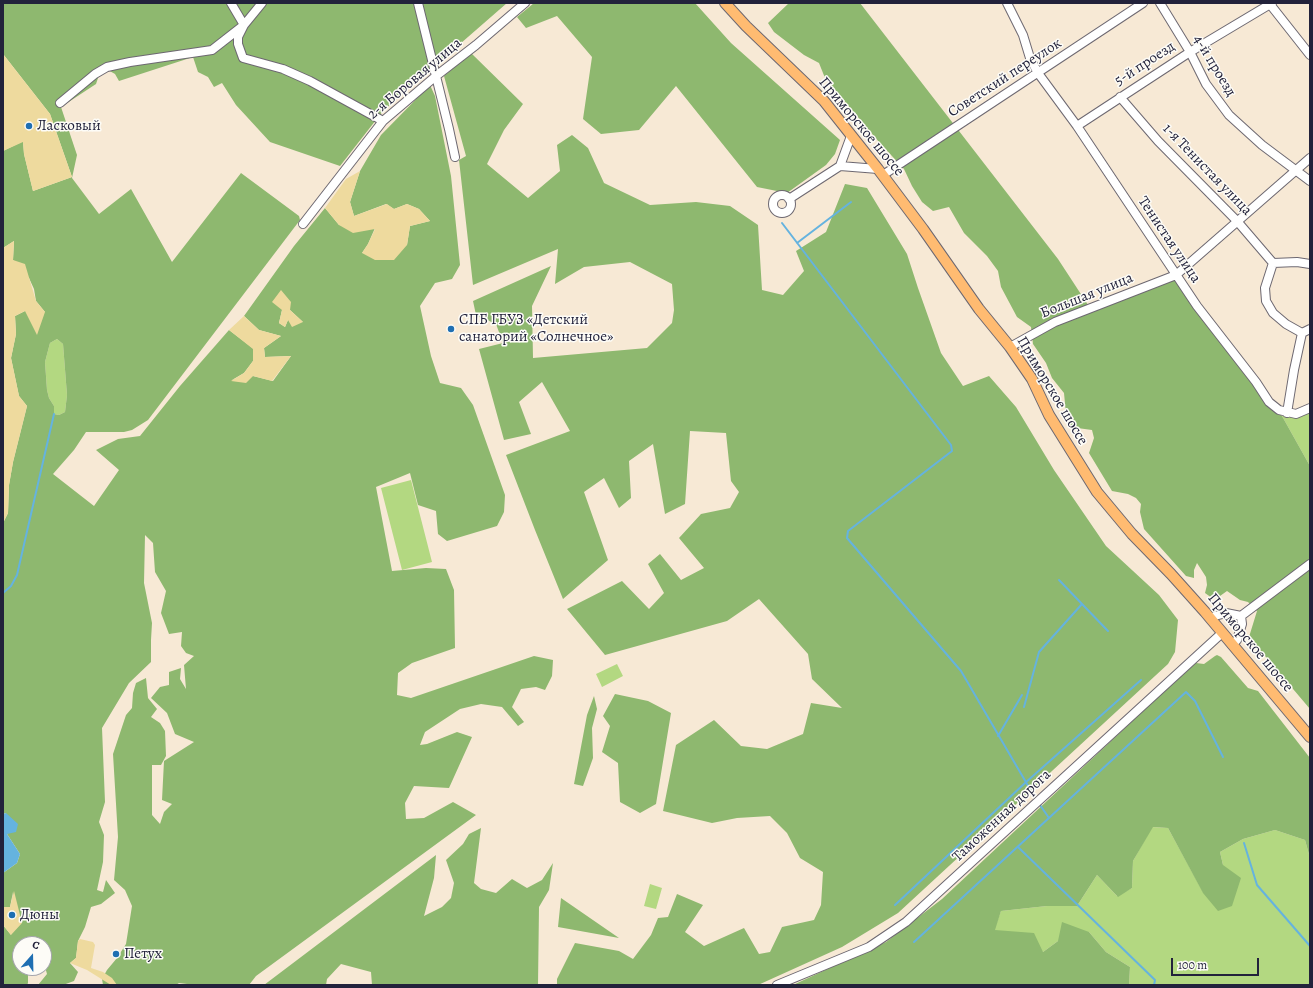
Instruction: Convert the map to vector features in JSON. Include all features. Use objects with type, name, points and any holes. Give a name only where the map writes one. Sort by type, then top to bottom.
[{"type":"main road","name":"Приморское шоссе","points":[[725,3],[746,26],[824,101],[923,229],[979,308],[1010,346],[1032,380],[1049,415],[1097,492],[1132,534],[1171,574],[1211,619],[1310,737]]},
{"type":"street","points":[[231,3],[244,25]]},
{"type":"street","points":[[60,103],[95,74],[107,67],[130,62],[212,50],[244,25],[262,3]]},
{"type":"street","points":[[418,3],[455,157]]},
{"type":"street","name":"2-я Боровая улица","points":[[303,224],[383,120],[476,45],[525,3]]},
{"type":"street","name":"Тенистая улица","points":[[1007,3],[1023,35],[1030,58],[1038,73],[1077,126],[1197,306],[1270,402],[1279,410],[1287,413]]},
{"type":"street","name":"Советский переулок","points":[[880,172],[1038,73],[1143,3]]},
{"type":"street","name":"4-й проезд","points":[[1160,3],[1190,52],[1206,84],[1229,115],[1262,145],[1310,181]]},
{"type":"street","points":[[1270,4],[1310,55]]},
{"type":"street","name":"5-й проезд","points":[[1077,126],[1190,52],[1270,4]]},
{"type":"street","points":[[244,25],[238,37],[238,44],[243,58],[283,69],[310,81],[383,120]]},
{"type":"street","name":"1-я Тенистая улица","points":[[1120,97],[1158,142],[1237,221],[1273,263]]},
{"type":"street","points":[[789,199],[840,166],[851,136]]},
{"type":"street","points":[[1176,275],[1310,158]]},
{"type":"street","points":[[840,166],[880,172]]},
{"type":"street","points":[[1302,333],[1286,324],[1273,313],[1266,301],[1265,288],[1273,263],[1297,262],[1310,264]]},
{"type":"street","name":"Большая улица","points":[[1010,346],[1055,322],[1176,275]]},
{"type":"street","points":[[1302,333],[1310,329]]},
{"type":"street","points":[[1302,333],[1287,413],[1296,414],[1310,408]]},
{"type":"street","points":[[1211,619],[1215,616],[1226,613],[1241,616],[1310,564]]},
{"type":"street","points":[[1232,645],[1237,640],[1240,631],[1241,616]]},
{"type":"street","name":"Таможенная дорога","points":[[777,985],[870,947],[906,922],[1222,633]]},
{"type":"green space","points":[[3,3],[507,3],[383,111],[340,166],[270,142],[236,105],[222,83],[214,87],[208,77],[198,72],[193,57],[119,81],[115,74],[108,70],[99,75],[96,84],[61,107],[77,155],[72,178],[99,214],[131,189],[172,262],[241,173],[299,216],[300,220],[148,420],[132,430],[124,432],[86,432],[74,450],[53,474],[94,506],[119,470],[96,450],[118,439],[140,436],[180,386],[229,330],[254,349],[253,361],[244,373],[232,380],[253,376],[273,381],[291,356],[265,357],[264,348],[281,336],[259,330],[244,316],[294,246],[325,208],[339,225],[375,228],[362,253],[407,245],[410,226],[430,221],[419,209],[407,204],[394,209],[386,204],[354,216],[350,202],[360,171],[381,135],[430,85],[435,96],[451,176],[460,265],[452,279],[435,283],[420,306],[431,356],[440,383],[461,388],[473,405],[505,495],[504,512],[497,526],[447,541],[438,534],[436,511],[418,505],[410,473],[376,487],[392,571],[426,568],[446,569],[454,590],[455,648],[412,663],[398,673],[397,695],[411,698],[534,656],[553,660],[552,676],[545,690],[536,687],[521,689],[512,707],[524,722],[518,726],[502,707],[481,704],[460,709],[425,732],[420,745],[427,744],[457,732],[472,737],[449,788],[414,786],[405,803],[406,819],[424,818],[453,802],[476,815],[256,976],[249,985],[195,985],[179,983],[176,985],[103,985],[102,979],[107,970],[126,944],[132,906],[125,890],[114,880],[118,837],[113,754],[126,715],[132,708],[133,693],[136,683],[146,678],[148,698],[157,709],[151,717],[160,723],[165,731],[166,756],[161,765],[152,765],[152,815],[160,824],[164,812],[172,804],[162,800],[164,761],[194,742],[175,734],[167,713],[151,698],[160,687],[169,685],[169,672],[181,668],[180,679],[186,689],[184,665],[194,656],[186,653],[181,646],[182,632],[169,634],[161,613],[166,591],[155,572],[153,543],[145,535],[144,583],[152,623],[151,662],[129,683],[102,728],[105,802],[99,822],[104,835],[103,862],[97,890],[103,892],[106,880],[115,893],[101,904],[91,907],[85,927],[78,941],[76,958],[70,963],[78,972],[74,981],[63,985],[38,985],[45,976],[52,976],[52,936],[12,936],[12,976],[28,976],[28,983],[27,985],[3,985],[3,925],[11,935],[13,892],[10,907],[3,907],[3,873],[17,863],[20,854],[7,834],[6,813],[3,814],[3,523],[8,513],[9,485],[13,462],[27,406],[19,396],[11,358],[16,334],[15,316],[25,311],[45,312],[36,301],[34,289],[29,278],[13,260],[14,241],[3,248],[3,151],[23,141],[24,154],[33,191],[72,177],[50,114],[3,54]],"holes":[[[282,310],[290,310],[303,322],[288,320],[285,327],[279,323]],[[57,339],[63,344],[67,395],[65,412],[59,415],[54,414],[54,406],[49,398],[45,362],[50,343]]]},
{"type":"green space","points":[[534,3],[695,3],[731,43],[840,140],[835,154],[826,165],[787,193],[757,187],[676,86],[639,130],[601,134],[583,119],[592,57],[557,16],[526,28],[517,17]]},
{"type":"green space","points":[[789,3],[860,3],[1058,259],[1090,308],[1171,277],[1179,279],[1269,402],[1282,416],[1310,466],[1310,709],[1249,637],[1257,611],[1248,602],[1240,600],[1227,591],[1220,596],[1212,598],[1205,593],[1207,585],[1206,577],[1197,563],[1194,570],[1194,578],[1186,576],[1144,529],[1140,512],[1141,504],[1136,498],[1128,494],[1112,491],[1089,453],[1094,438],[1092,430],[1070,427],[1066,414],[1064,393],[1052,378],[1046,363],[1033,344],[1031,327],[1017,317],[1001,287],[998,271],[987,256],[964,233],[949,207],[933,211],[922,202],[904,169],[825,78],[819,63],[804,55],[774,32],[768,23]]},
{"type":"green space","points":[[471,53],[523,104],[504,130],[487,164],[528,198],[560,171],[557,145],[572,135],[588,148],[604,183],[650,205],[696,202],[730,206],[758,225],[762,290],[783,295],[804,271],[796,251],[826,232],[845,184],[867,188],[907,254],[941,353],[963,386],[989,376],[1016,407],[1054,470],[1106,546],[1159,595],[1178,620],[1175,652],[1168,664],[898,913],[842,947],[758,985],[557,985],[557,979],[575,943],[619,951],[633,959],[651,935],[658,918],[668,917],[677,894],[703,905],[685,932],[704,946],[744,928],[759,954],[770,952],[782,927],[814,920],[821,905],[823,872],[800,858],[787,833],[770,816],[737,818],[712,823],[663,811],[676,745],[714,720],[741,746],[767,749],[803,734],[811,703],[842,708],[812,679],[808,654],[759,599],[727,621],[605,655],[567,609],[622,581],[649,609],[664,593],[648,564],[660,554],[681,580],[704,568],[679,538],[701,514],[730,508],[739,492],[731,481],[726,433],[690,431],[685,504],[665,514],[653,444],[629,461],[631,498],[619,508],[604,478],[584,492],[608,560],[563,599],[506,455],[570,431],[542,382],[519,402],[531,434],[504,440],[479,349],[503,343],[496,324],[476,315],[473,301],[551,266],[532,306],[533,358],[647,348],[672,323],[674,310],[672,284],[630,262],[584,267],[555,284],[558,249],[473,285],[459,160],[466,156],[444,76]]},
{"type":"green space","points":[[57,339],[63,344],[67,395],[65,412],[59,415],[54,414],[54,406],[49,398],[45,362],[50,343]]},
{"type":"green space","points":[[1310,408],[1310,466],[1282,416],[1296,414]]},
{"type":"green space","points":[[411,480],[432,562],[402,570],[381,488]]},
{"type":"green space","points":[[1217,655],[1221,657],[1248,688],[1258,691],[1310,758],[1310,858],[1305,840],[1275,830],[1243,839],[1220,852],[1223,865],[1241,878],[1232,906],[1218,911],[1203,893],[1168,828],[1153,827],[1133,861],[1132,888],[1118,897],[1097,875],[1077,906],[1047,906],[1001,911],[995,930],[1034,933],[1043,952],[1058,941],[1062,922],[1089,932],[1106,952],[1130,967],[1129,985],[793,985],[886,942],[942,899],[1170,686],[1196,663],[1204,664]]},
{"type":"green space","points":[[617,664],[623,676],[602,687],[596,674]]},
{"type":"green space","points":[[615,694],[648,701],[671,713],[656,804],[640,813],[620,802],[618,763],[602,752],[610,726],[603,716]]},
{"type":"green space","points":[[594,696],[597,709],[592,728],[593,758],[583,786],[574,784],[587,715]]},
{"type":"green space","points":[[1152,827],[1168,828],[1203,892],[1223,865],[1220,852],[1243,839],[1275,830],[1305,840],[1310,858],[1310,985],[1129,985],[1130,967],[1106,952],[1089,932],[1058,941],[1043,952],[994,930],[1001,911],[1047,906],[1077,906],[1097,875],[1117,896],[1132,888],[1133,861]]},
{"type":"green space","points":[[481,828],[474,883],[481,889],[496,893],[512,879],[527,888],[542,880],[553,863],[549,890],[539,907],[538,985],[372,985],[371,972],[341,964],[327,979],[326,985],[264,985],[436,855],[434,878],[424,916],[442,907],[451,898],[454,883],[446,860],[463,844],[469,834]]},
{"type":"green space","points":[[650,884],[662,888],[656,909],[644,906]]},
{"type":"green space","points":[[561,898],[619,938],[558,927]]},
{"type":"sand","name":"Ласковый","points":[[3,54],[50,114],[72,177],[33,191],[24,154],[23,142],[3,151]]},
{"type":"sand","points":[[360,171],[350,202],[354,216],[387,204],[394,209],[407,204],[419,209],[430,221],[410,226],[407,245],[394,260],[375,260],[362,253],[375,229],[353,233],[339,225],[325,208],[346,179]]},
{"type":"sand","points":[[14,241],[13,260],[25,264],[36,301],[45,312],[37,335],[25,311],[15,316],[16,334],[11,358],[19,396],[27,406],[13,462],[9,485],[8,513],[3,523],[3,248]]},
{"type":"sand","points":[[281,290],[291,302],[290,310],[303,322],[292,327],[288,320],[285,327],[279,323],[282,310],[272,302]]},
{"type":"sand","points":[[244,316],[259,330],[281,336],[264,348],[265,357],[291,356],[272,381],[253,376],[246,383],[231,381],[244,373],[253,361],[253,349],[229,330]]},
{"type":"sand","name":"Дюны","points":[[14,891],[22,923],[11,935],[3,925],[3,907],[10,907]]},
{"type":"sand","points":[[80,939],[93,942],[95,945],[91,968],[103,972],[112,978],[117,985],[111,985],[87,970],[70,963],[76,958],[78,941]]},
{"type":"water","points":[[6,813],[18,824],[16,832],[7,834],[20,854],[17,863],[3,873],[3,814]]},
{"type":"waterway","points":[[797,243],[851,202]]},
{"type":"waterway","points":[[782,223],[951,445],[952,451],[848,531],[847,538],[961,671],[1034,796]]},
{"type":"waterway","points":[[3,593],[11,586],[17,575],[54,414]]},
{"type":"waterway","points":[[1024,707],[1039,652],[1082,604],[1059,580]]},
{"type":"waterway","points":[[1082,604],[1108,631]]},
{"type":"waterway","points":[[895,905],[1025,783],[1141,680]]},
{"type":"waterway","points":[[914,942],[1186,692],[1195,701],[1223,757]]},
{"type":"waterway","points":[[998,736],[1022,695]]},
{"type":"waterway","points":[[1040,805],[1049,818]]},
{"type":"waterway","points":[[1244,843],[1257,885],[1310,946]]},
{"type":"waterway","points":[[1018,847],[1155,980],[1154,985]]},
{"type":"place","name":"Ласковый","points":[[29,126]]},
{"type":"place","name":"СПБ ГБУЗ «Детский санаторий «Солнечное»","points":[[451,329]]},
{"type":"place","name":"Дюны","points":[[12,915]]},
{"type":"place","name":"Петух","points":[[116,954]]}]
